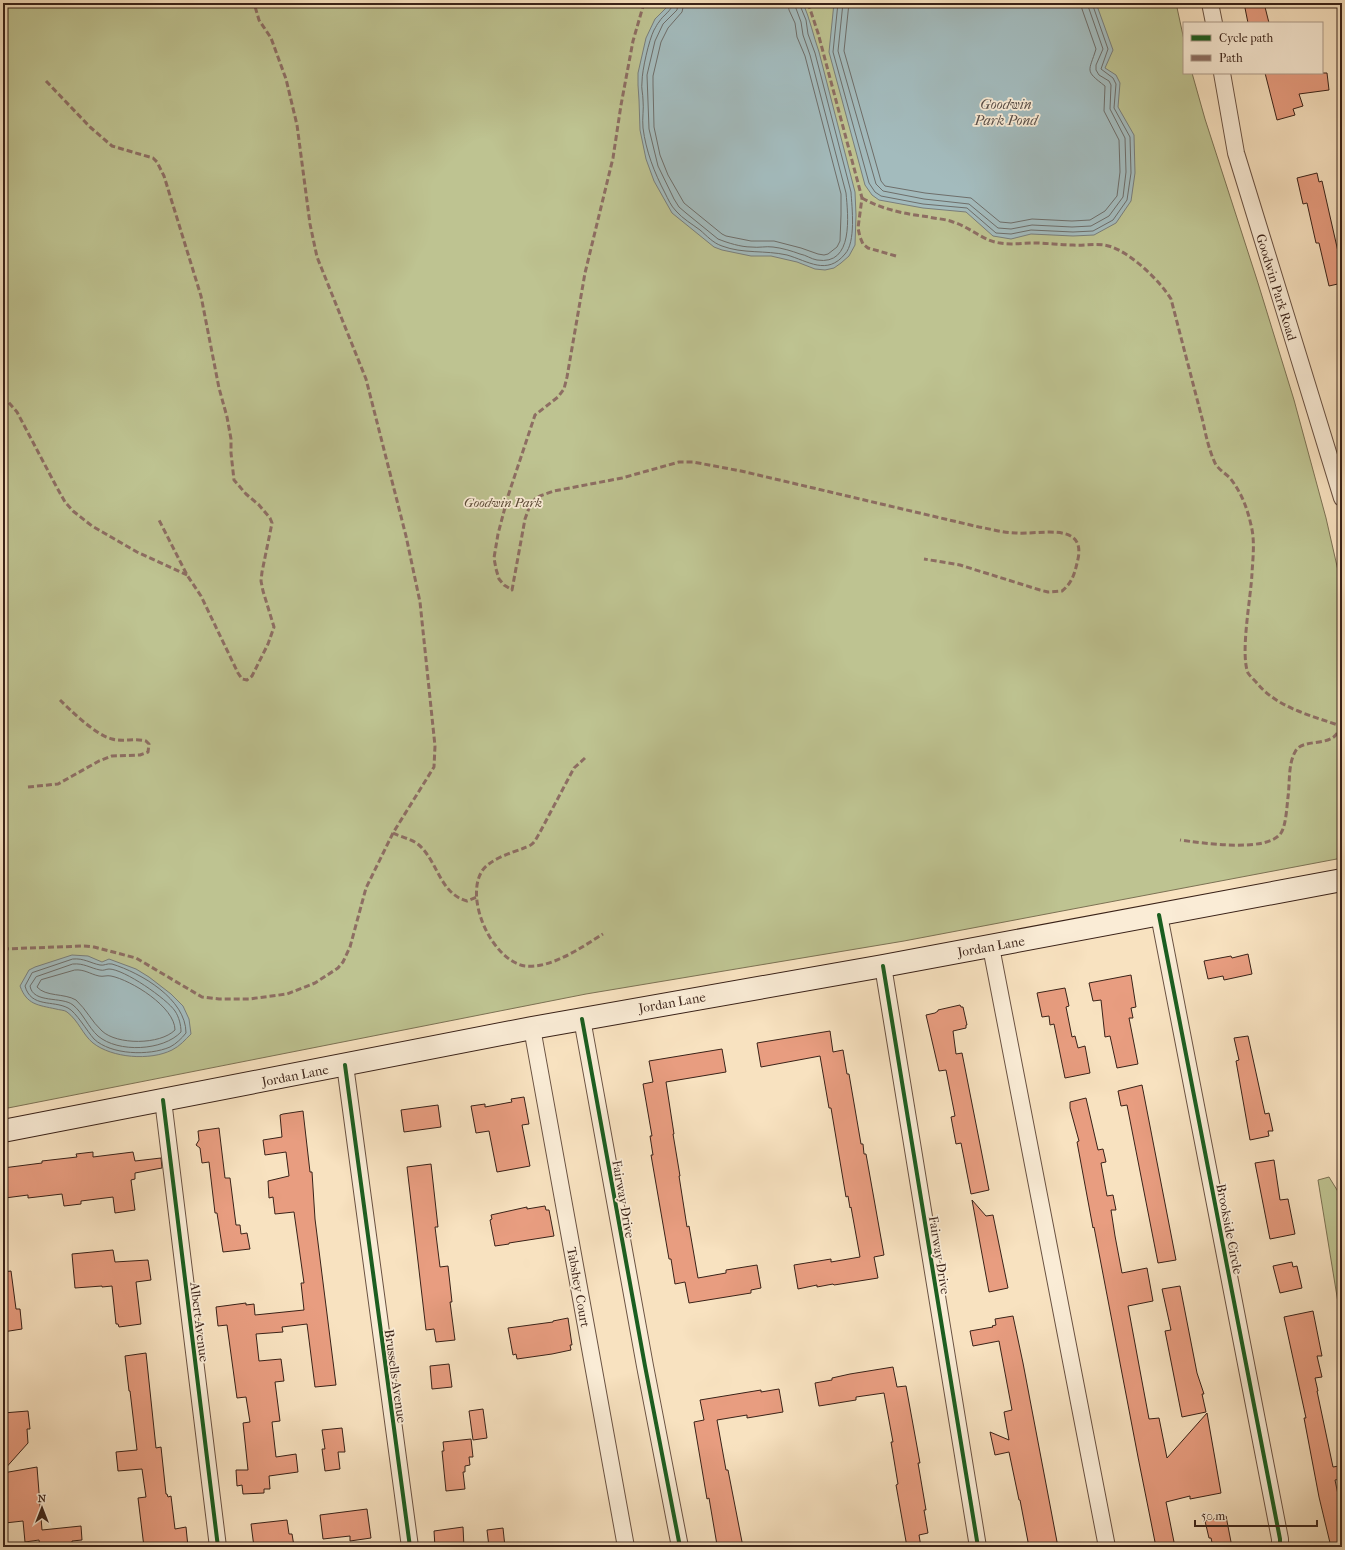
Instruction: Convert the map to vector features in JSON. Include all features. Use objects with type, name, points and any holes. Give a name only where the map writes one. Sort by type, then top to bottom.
[{"type":"main road","name":"Jordan Lane","points":[[3,1131],[582,1018],[991,947],[1342,880]]},
{"type":"street","points":[[1210,3],[1214,22]]},
{"type":"street","name":"Goodwin Park Road","points":[[1222,74],[1236,153],[1342,498]]},
{"type":"street","name":"Brookside Circle","points":[[1159,914],[1280,1539],[1280,1547]]},
{"type":"street","points":[[991,947],[1107,1547]]},
{"type":"street","name":"Fairway Drive","points":[[883,966],[978,1547]]},
{"type":"street","name":"Fairway Drive","points":[[582,1018],[645,1366],[680,1547]]},
{"type":"street","name":"Tabshey Court","points":[[532,1028],[626,1547]]},
{"type":"street","name":"Brussells Avenue","points":[[345,1065],[410,1547]]},
{"type":"street","name":"Albert Avenue","points":[[163,1100],[218,1547]]},
{"type":"green space","name":"Goodwin Park","points":[[3,3],[1176,3],[1183,35],[1183,74],[1192,74],[1205,119],[1258,283],[1294,400],[1326,518],[1342,588],[1342,858],[904,941],[586,994],[3,1109]]},
{"type":"green space","points":[[1329,1177],[1342,1198],[1342,1327],[1318,1180]]},
{"type":"water","points":[[671,3],[803,3],[819,52],[855,192],[855,245],[849,256],[834,268],[825,270],[815,269],[797,262],[771,256],[751,256],[722,250],[714,247],[672,213],[654,181],[646,159],[640,130],[638,85],[638,73],[646,38],[655,19]]},
{"type":"water","name":"Goodwin Park Pond","points":[[834,3],[1096,3],[1113,50],[1105,68],[1116,75],[1120,83],[1118,107],[1134,135],[1135,173],[1131,201],[1116,223],[1094,235],[1073,236],[1031,234],[1011,239],[993,236],[966,212],[923,208],[879,200],[872,195],[865,185],[829,52]]},
{"type":"water","points":[[72,955],[88,956],[102,962],[109,959],[136,969],[149,977],[171,994],[183,1006],[189,1019],[191,1034],[178,1047],[153,1056],[142,1057],[121,1055],[110,1052],[93,1043],[71,1015],[66,1011],[39,1005],[30,1001],[26,997],[20,986],[29,970]]},
{"type":"building","points":[[1244,3],[1264,3],[1269,22],[1248,22]]},
{"type":"building","points":[[1327,73],[1329,90],[1299,94],[1303,106],[1293,109],[1295,115],[1277,120],[1265,74]]},
{"type":"building","points":[[1317,173],[1319,182],[1322,181],[1339,256],[1342,256],[1342,283],[1329,286],[1319,243],[1316,243],[1307,203],[1303,204],[1297,178]]},
{"type":"building","points":[[1248,954],[1252,974],[1224,980],[1223,976],[1208,979],[1204,961],[1231,956],[1232,958]]},
{"type":"building","points":[[1131,975],[1136,1007],[1131,1008],[1133,1018],[1129,1018],[1138,1064],[1117,1068],[1110,1036],[1105,1037],[1101,1000],[1093,1001],[1089,983]]},
{"type":"building","points":[[1065,988],[1069,1006],[1066,1007],[1072,1037],[1075,1036],[1078,1048],[1085,1046],[1090,1073],[1065,1078],[1054,1024],[1050,1025],[1049,1016],[1042,1017],[1037,993]]},
{"type":"building","points":[[960,1005],[963,1007],[967,1025],[966,1028],[953,1031],[956,1054],[962,1053],[989,1190],[971,1194],[961,1143],[956,1144],[951,1117],[955,1116],[946,1070],[939,1071],[926,1015],[935,1013],[938,1010]]},
{"type":"building","points":[[830,1031],[833,1052],[843,1050],[847,1074],[849,1074],[861,1144],[863,1144],[864,1154],[866,1154],[884,1255],[874,1257],[878,1278],[817,1287],[817,1285],[798,1289],[794,1265],[831,1259],[831,1262],[860,1257],[851,1207],[850,1208],[848,1196],[846,1197],[831,1108],[829,1108],[820,1056],[761,1067],[757,1043]]},
{"type":"building","points":[[1248,1036],[1265,1114],[1269,1113],[1273,1131],[1268,1131],[1269,1136],[1250,1140],[1236,1061],[1239,1060],[1234,1038]]},
{"type":"building","points":[[722,1049],[726,1072],[666,1082],[687,1227],[689,1226],[698,1278],[726,1273],[726,1270],[757,1265],[761,1288],[751,1290],[751,1293],[689,1303],[685,1282],[675,1284],[671,1259],[669,1259],[651,1155],[653,1155],[650,1136],[652,1136],[643,1084],[653,1082],[649,1061]]},
{"type":"building","points":[[1142,1085],[1176,1260],[1158,1263],[1127,1105],[1121,1106],[1118,1091]]},
{"type":"building","points":[[524,1097],[529,1124],[522,1125],[530,1166],[497,1172],[489,1131],[476,1133],[471,1106],[485,1104],[485,1107],[512,1102],[511,1099]]},
{"type":"building","points":[[1086,1098],[1098,1150],[1103,1149],[1106,1162],[1101,1163],[1107,1196],[1113,1195],[1116,1210],[1111,1210],[1122,1273],[1147,1268],[1153,1301],[1128,1306],[1149,1419],[1159,1418],[1167,1458],[1207,1413],[1221,1493],[1190,1499],[1190,1496],[1166,1502],[1175,1547],[1156,1547],[1138,1457],[1094,1227],[1093,1228],[1077,1142],[1079,1141],[1070,1108],[1070,1102]]},
{"type":"building","points":[[438,1105],[441,1127],[404,1132],[401,1110]]},
{"type":"building","points":[[303,1111],[310,1172],[312,1172],[315,1219],[336,1385],[315,1387],[307,1324],[282,1327],[283,1332],[256,1334],[259,1361],[281,1359],[284,1381],[275,1382],[280,1421],[272,1422],[276,1457],[296,1454],[298,1472],[269,1476],[270,1489],[264,1489],[264,1493],[243,1494],[242,1485],[237,1486],[236,1470],[248,1470],[243,1423],[250,1422],[246,1397],[237,1398],[227,1325],[218,1326],[216,1307],[246,1303],[246,1305],[254,1304],[255,1315],[304,1310],[301,1283],[304,1283],[294,1212],[275,1214],[273,1197],[269,1198],[268,1181],[289,1176],[286,1152],[265,1155],[263,1140],[282,1137],[280,1115]]},
{"type":"building","points":[[219,1128],[225,1178],[230,1178],[236,1225],[240,1225],[241,1234],[247,1233],[250,1249],[223,1252],[217,1213],[215,1213],[209,1162],[202,1163],[200,1148],[196,1145],[199,1140],[198,1131]]},
{"type":"building","points":[[93,1152],[93,1157],[133,1152],[135,1161],[161,1158],[162,1168],[135,1173],[135,1179],[131,1180],[135,1210],[115,1213],[113,1197],[81,1201],[81,1204],[64,1206],[62,1194],[28,1198],[28,1195],[5,1198],[3,1168],[77,1157],[76,1154]]},
{"type":"building","points":[[1274,1160],[1280,1200],[1288,1199],[1295,1234],[1270,1239],[1255,1163]]},
{"type":"building","points":[[431,1164],[438,1227],[435,1227],[440,1267],[448,1266],[452,1302],[450,1302],[455,1340],[436,1342],[434,1329],[426,1330],[407,1167]]},
{"type":"building","points":[[972,1200],[986,1216],[993,1215],[1008,1288],[989,1292]]},
{"type":"building","points":[[545,1206],[546,1210],[549,1210],[554,1236],[495,1246],[490,1220],[492,1219],[491,1215],[527,1207],[527,1209]]},
{"type":"building","points":[[113,1250],[115,1262],[148,1260],[151,1280],[136,1282],[141,1324],[119,1327],[118,1324],[116,1324],[112,1286],[75,1288],[72,1254]]},
{"type":"building","points":[[1292,1262],[1293,1267],[1297,1266],[1302,1288],[1280,1293],[1273,1266]]},
{"type":"building","points":[[11,1271],[16,1309],[20,1309],[22,1329],[3,1332],[3,1272]]},
{"type":"building","points":[[1180,1286],[1197,1373],[1204,1394],[1202,1394],[1206,1412],[1182,1417],[1165,1331],[1171,1330],[1162,1289]]},
{"type":"building","points":[[1313,1311],[1322,1356],[1317,1356],[1322,1377],[1315,1378],[1317,1391],[1333,1467],[1339,1466],[1341,1479],[1335,1480],[1342,1514],[1342,1545],[1331,1547],[1319,1497],[1304,1418],[1306,1418],[1284,1317]]},
{"type":"building","points":[[1013,1316],[1058,1547],[1029,1547],[1009,1452],[995,1455],[990,1432],[1009,1440],[1004,1412],[1012,1410],[999,1341],[973,1346],[970,1331],[993,1327],[992,1326],[996,1325],[995,1319]]},
{"type":"building","points":[[568,1318],[572,1345],[570,1345],[571,1350],[517,1359],[516,1354],[513,1355],[508,1328],[553,1322]]},
{"type":"building","points":[[146,1353],[156,1448],[161,1447],[166,1494],[168,1497],[171,1496],[175,1529],[186,1527],[188,1547],[144,1547],[138,1498],[146,1497],[142,1469],[118,1471],[116,1452],[137,1450],[125,1356]]},
{"type":"building","points":[[449,1364],[452,1387],[432,1389],[430,1366]]},
{"type":"building","points":[[893,1367],[897,1387],[906,1386],[920,1463],[918,1463],[926,1510],[924,1510],[928,1533],[919,1535],[921,1547],[907,1547],[896,1485],[898,1484],[891,1442],[893,1442],[884,1393],[856,1397],[856,1400],[819,1406],[815,1383],[832,1380],[832,1378],[850,1374]]},
{"type":"building","points":[[779,1389],[783,1412],[747,1418],[747,1415],[717,1420],[726,1470],[728,1470],[743,1547],[719,1547],[717,1545],[709,1498],[707,1499],[694,1422],[704,1420],[700,1400],[761,1390],[761,1392]]},
{"type":"building","points":[[483,1409],[487,1438],[473,1440],[469,1411]]},
{"type":"building","points":[[28,1411],[30,1429],[27,1429],[28,1443],[3,1471],[3,1413]]},
{"type":"building","points":[[342,1428],[345,1452],[338,1452],[340,1469],[325,1471],[322,1449],[325,1449],[322,1430]]},
{"type":"building","points":[[471,1439],[473,1457],[469,1457],[470,1465],[465,1466],[465,1472],[463,1472],[465,1489],[446,1491],[442,1451],[444,1451],[443,1442]]},
{"type":"building","points":[[37,1467],[42,1530],[81,1526],[82,1540],[72,1541],[72,1547],[40,1547],[39,1540],[25,1542],[23,1521],[5,1523],[3,1473]]},
{"type":"building","points":[[367,1509],[371,1538],[350,1541],[350,1536],[323,1539],[320,1515]]},
{"type":"building","points":[[1226,1516],[1232,1547],[1213,1547],[1205,1521]]},
{"type":"building","points":[[287,1520],[289,1534],[292,1534],[294,1546],[254,1547],[251,1524]]},
{"type":"building","points":[[463,1527],[464,1547],[435,1547],[434,1531]]},
{"type":"building","points":[[503,1528],[505,1547],[489,1547],[487,1530]]},
{"type":"marked path","points":[[3,949],[84,946],[94,947],[136,958],[202,997],[219,999],[249,999],[287,994],[315,983],[338,968],[343,962],[350,947],[366,888],[393,833],[434,767],[435,746],[420,602],[406,536],[366,379],[317,257],[310,224],[297,125],[286,79],[271,38],[259,20],[254,3]]},
{"type":"marked path","points":[[644,3],[633,41],[613,158],[585,273],[564,389],[558,397],[535,415],[508,496],[498,534],[494,558],[499,579],[504,585],[512,590],[525,519],[529,508],[535,499],[554,491],[622,478],[679,462],[693,462],[741,471],[1002,532],[1058,532],[1075,539],[1079,547],[1075,572],[1069,584],[1062,591],[1048,592],[960,565],[924,559]]},
{"type":"marked path","points":[[808,3],[818,33],[862,198],[858,228],[860,237],[863,244],[868,248],[896,256]]},
{"type":"marked path","points":[[46,81],[90,127],[112,146],[153,158],[157,162],[164,176],[201,296],[219,388],[231,439],[234,480],[246,494],[259,505],[270,518],[272,523],[261,581],[274,627],[268,644],[252,676],[247,680],[242,679],[238,673],[201,596],[187,575],[158,518]]},
{"type":"marked path","points":[[862,198],[878,206],[895,211],[950,221],[994,242],[1063,245],[1098,244],[1112,247],[1129,256],[1145,269],[1160,284],[1171,299],[1211,453],[1216,465],[1230,478],[1240,494],[1248,512],[1252,531],[1253,561],[1245,639],[1246,664],[1248,673],[1264,691],[1283,704],[1340,727],[1337,734],[1332,738],[1299,747],[1295,752],[1290,768],[1289,791],[1284,826],[1281,833],[1274,839],[1263,843],[1249,845],[1203,843],[1180,840]]},
{"type":"marked path","points":[[3,396],[17,412],[65,502],[73,511],[92,526],[137,552],[187,575]]},
{"type":"marked path","points":[[28,787],[58,784],[99,761],[112,756],[140,755],[148,752],[149,744],[146,741],[116,740],[99,733],[84,722],[60,700]]},
{"type":"marked path","points":[[585,758],[574,768],[535,841],[531,845],[495,860],[482,871],[477,883],[477,897],[479,912],[485,928],[493,941],[502,953],[513,962],[525,966],[535,966],[556,961],[576,951],[603,934]]},
{"type":"marked path","points":[[393,833],[419,845],[431,860],[440,877],[451,892],[467,901],[477,897]]},
{"type":"cycle path","points":[[1159,915],[1280,1539],[1280,1547]]},
{"type":"cycle path","points":[[883,966],[978,1547]]},
{"type":"cycle path","points":[[582,1019],[645,1366],[680,1547]]},
{"type":"cycle path","points":[[345,1065],[410,1547]]},
{"type":"cycle path","points":[[163,1100],[218,1547]]}]
